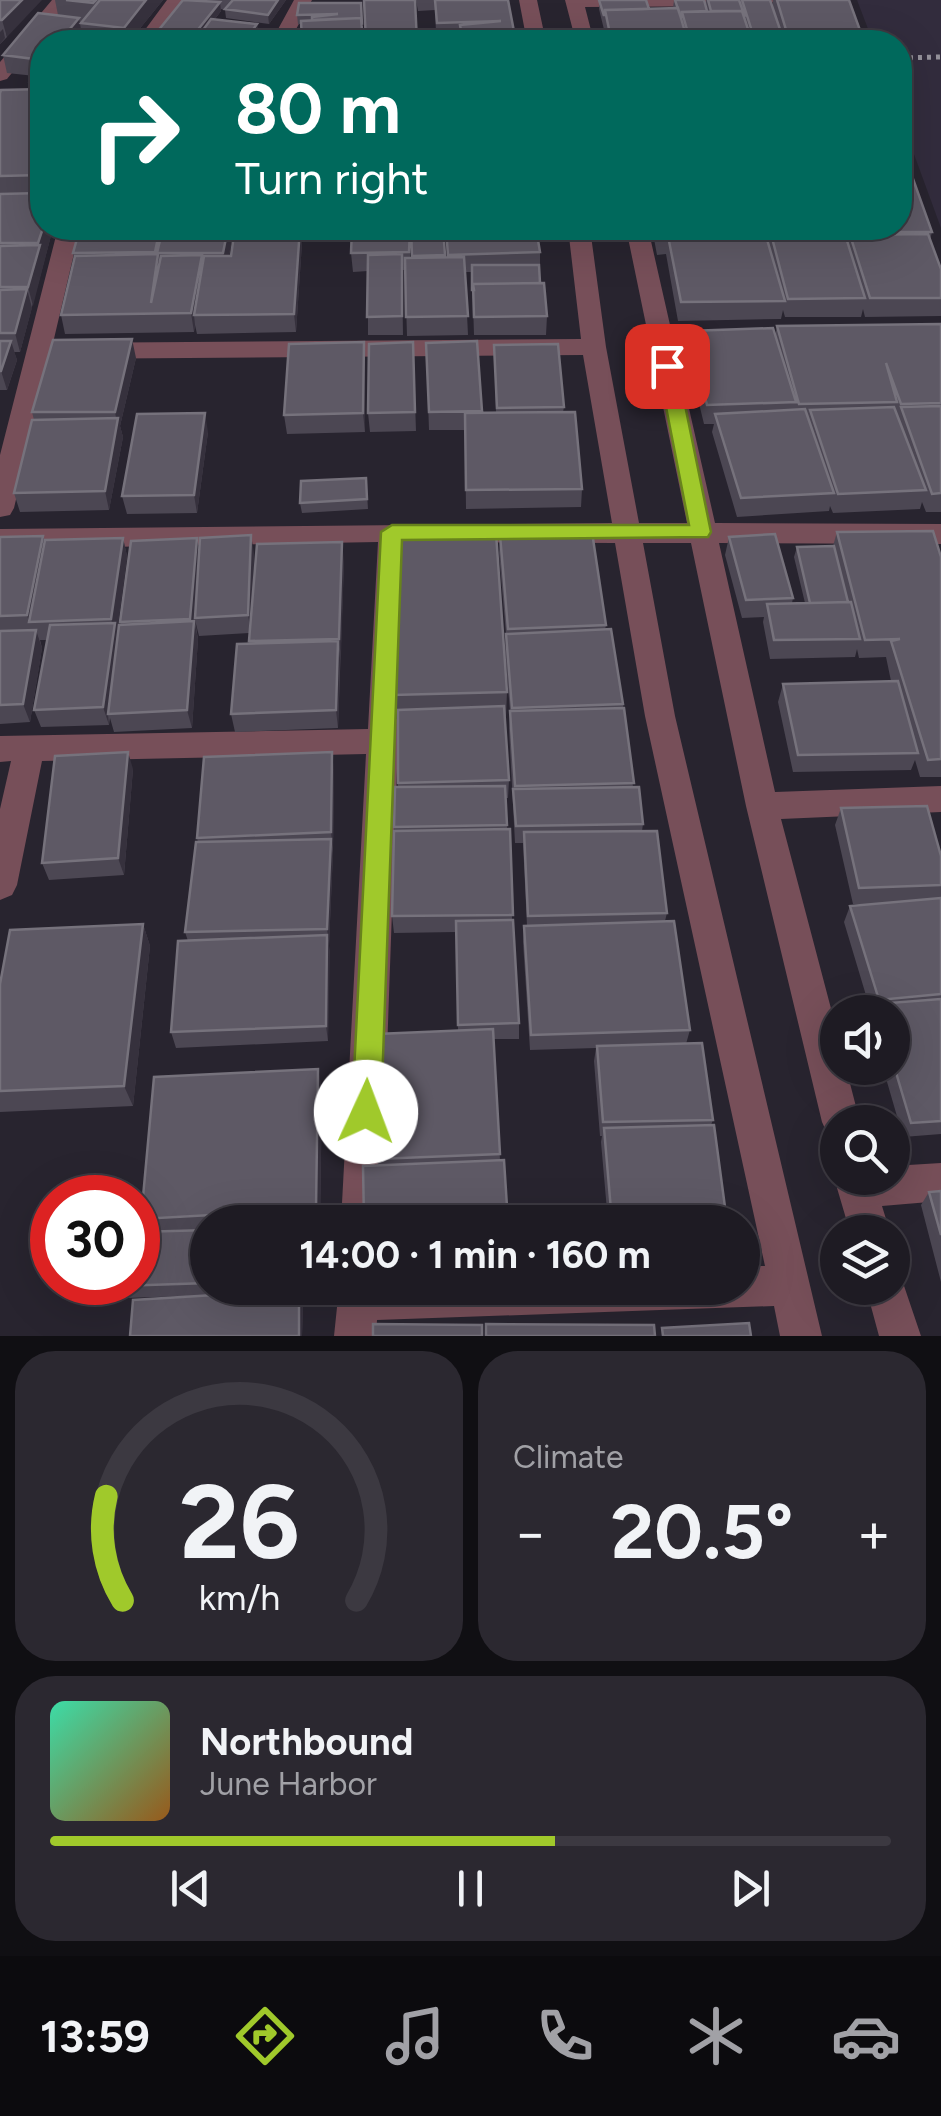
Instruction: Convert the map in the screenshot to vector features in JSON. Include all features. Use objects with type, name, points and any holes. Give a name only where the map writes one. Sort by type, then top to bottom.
[{"type":"street","points":[[37,30],[62,0]]},
{"type":"street","points":[[154,30],[177,0]]},
{"type":"street","points":[[287,30],[303,0]]},
{"type":"street","points":[[528,0],[535,30]]},
{"type":"street","points":[[582,30],[574,1],[767,0]]},
{"type":"street","points":[[0,75],[30,39]]},
{"type":"street","points":[[0,508],[66,240]]},
{"type":"street","points":[[581,240],[625,533],[660,716],[801,1336]]},
{"type":"street","points":[[641,240],[670,333],[700,532],[762,806],[837,1105]]},
{"type":"street","points":[[40,352],[594,347]]},
{"type":"street","points":[[0,539],[392,532],[941,534]]},
{"type":"street","points":[[362,1205],[392,532]]},
{"type":"street","points":[[0,885],[14,749],[382,741]]},
{"type":"street","points":[[762,806],[941,800]]},
{"type":"street","points":[[910,1182],[941,1182]]},
{"type":"street","points":[[357,1308],[790,1285]]},
{"type":"street","points":[[891,1305],[900,1336]]},
{"type":"path","points":[[912,58],[941,57]]},
{"type":"shaded area","points":[[857,0],[941,0],[941,228],[912,149],[912,30],[868,30]]},
{"type":"building","points":[[0,0],[22,0],[0,20]]},
{"type":"building","points":[[100,0],[146,0],[124,28],[81,23]]},
{"type":"building","points":[[183,0],[220,2],[198,30],[159,30]]},
{"type":"building","points":[[233,0],[278,0],[268,15],[225,9]]},
{"type":"building","points":[[364,0],[415,0],[416,30],[365,30]]},
{"type":"building","points":[[435,0],[508,0],[514,30],[461,30],[460,25],[501,21],[437,23]]},
{"type":"building","points":[[599,0],[646,0],[649,9],[605,10],[604,16]]},
{"type":"building","points":[[675,0],[704,0],[707,11],[682,12],[681,18]]},
{"type":"building","points":[[708,0],[739,0],[745,17],[742,11],[711,11]]},
{"type":"building","points":[[742,0],[770,0],[780,30],[752,30]]},
{"type":"building","points":[[777,0],[849,0],[860,30],[786,30]]},
{"type":"building","points":[[299,3],[361,3],[362,25],[361,18],[312,20],[338,14],[297,15]]},
{"type":"building","points":[[678,8],[684,30],[609,30],[605,10]]},
{"type":"building","points":[[742,11],[748,30],[687,30],[682,12]]},
{"type":"building","points":[[38,13],[79,18],[69,30],[30,30],[30,58],[3,55]]},
{"type":"building","points":[[361,18],[362,30],[301,30],[301,21]]},
{"type":"building","points":[[211,19],[257,24],[253,30],[203,30]]},
{"type":"building","points":[[30,89],[30,175],[0,176],[1,90]]},
{"type":"building","points":[[912,176],[932,232],[912,232]]},
{"type":"building","points":[[30,193],[30,240],[39,240],[38,243],[0,243],[0,194]]},
{"type":"building","points":[[912,234],[928,234],[941,269],[941,298],[870,298],[852,240],[912,240]]},
{"type":"building","points":[[77,240],[158,240],[155,252],[73,253]]},
{"type":"building","points":[[160,240],[226,240],[223,253],[157,253]]},
{"type":"building","points":[[233,240],[299,240],[294,314],[194,315],[204,256],[231,256]]},
{"type":"building","points":[[352,240],[410,240],[409,252],[351,253]]},
{"type":"building","points":[[411,240],[444,240],[445,255],[412,256]]},
{"type":"building","points":[[447,240],[538,240],[540,252],[448,255]]},
{"type":"building","points":[[669,240],[767,240],[785,301],[681,302]]},
{"type":"building","points":[[773,240],[847,240],[865,298],[788,299]]},
{"type":"building","points":[[40,245],[28,287],[0,287],[0,246]]},
{"type":"building","points":[[158,254],[151,303],[161,256],[202,255],[191,313],[61,315],[75,256]]},
{"type":"building","points":[[402,254],[402,316],[367,317],[368,255]]},
{"type":"building","points":[[464,257],[468,316],[406,317],[405,258]]},
{"type":"building","points":[[472,265],[539,265],[540,283],[473,284],[472,290]]},
{"type":"building","points":[[544,283],[547,316],[474,317],[473,284]]},
{"type":"building","points":[[27,289],[15,333],[0,333],[0,290]]},
{"type":"building","points":[[941,324],[941,403],[901,404],[886,363],[897,402],[799,404],[777,326]]},
{"type":"building","points":[[773,328],[796,402],[707,405],[689,331]]},
{"type":"building","points":[[132,339],[115,412],[32,412],[53,340]]},
{"type":"building","points":[[0,341],[11,341],[1,371],[0,371]]},
{"type":"building","points":[[477,341],[482,411],[429,412],[426,343]]},
{"type":"building","points":[[364,342],[363,413],[284,415],[289,344]]},
{"type":"building","points":[[413,342],[415,412],[368,413],[369,344]]},
{"type":"building","points":[[558,344],[564,407],[497,408],[494,345]]},
{"type":"building","points":[[941,406],[941,493],[932,494],[901,407]]},
{"type":"building","points":[[894,407],[926,490],[838,494],[810,410]]},
{"type":"building","points":[[805,409],[834,493],[741,498],[715,414]]},
{"type":"building","points":[[575,412],[582,489],[466,490],[465,413]]},
{"type":"building","points":[[205,413],[194,495],[122,496],[137,414]]},
{"type":"building","points":[[118,418],[105,491],[14,493],[32,420]]},
{"type":"building","points":[[366,478],[367,499],[300,503],[301,481]]},
{"type":"building","points":[[933,531],[941,557],[941,759],[928,760],[891,641],[900,639],[865,640],[837,532]]},
{"type":"building","points":[[592,532],[606,625],[508,629],[500,535]]},
{"type":"building","points":[[496,533],[507,692],[393,695],[393,536]]},
{"type":"building","points":[[775,534],[793,598],[746,600],[729,537]]},
{"type":"building","points":[[251,535],[248,615],[195,618],[200,538]]},
{"type":"building","points":[[43,536],[27,615],[0,616],[0,537]]},
{"type":"building","points":[[123,538],[111,619],[29,622],[45,540]]},
{"type":"building","points":[[197,538],[190,619],[120,622],[131,541]]},
{"type":"building","points":[[342,542],[339,639],[249,641],[257,544]]},
{"type":"building","points":[[834,546],[848,602],[810,603],[797,547]]},
{"type":"building","points":[[851,602],[860,639],[774,640],[767,604]]},
{"type":"building","points":[[194,621],[187,710],[108,714],[119,625]]},
{"type":"building","points":[[115,623],[103,707],[34,710],[50,625]]},
{"type":"building","points":[[611,629],[623,704],[512,708],[506,634]]},
{"type":"building","points":[[36,630],[23,704],[0,705],[0,631]]},
{"type":"building","points":[[338,641],[336,710],[231,714],[237,644]]},
{"type":"building","points":[[898,681],[918,753],[798,755],[783,684]]},
{"type":"building","points":[[504,706],[509,780],[398,783],[398,710]]},
{"type":"building","points":[[624,708],[634,783],[515,786],[510,711]]},
{"type":"building","points":[[128,752],[118,858],[42,863],[55,756]]},
{"type":"building","points":[[332,752],[331,832],[197,838],[204,757]]},
{"type":"building","points":[[505,786],[507,825],[394,827],[395,787]]},
{"type":"building","points":[[639,787],[643,824],[516,826],[513,789]]},
{"type":"building","points":[[927,806],[941,856],[941,885],[859,888],[841,808]]},
{"type":"building","points":[[510,829],[513,915],[392,916],[394,831]]},
{"type":"building","points":[[657,831],[667,913],[528,916],[524,832]]},
{"type":"building","points":[[331,839],[327,929],[185,932],[196,842]]},
{"type":"building","points":[[941,898],[941,994],[877,995],[850,906]]},
{"type":"building","points":[[513,920],[519,1023],[458,1025],[456,921]]},
{"type":"building","points":[[674,921],[690,1030],[531,1035],[524,926]]},
{"type":"building","points":[[143,924],[124,1086],[0,1091],[0,984],[10,930]]},
{"type":"building","points":[[327,935],[326,1026],[171,1032],[178,941]]},
{"type":"building","points":[[941,999],[941,1121],[911,1123],[910,1105],[906,1105],[900,1085],[910,1085],[910,1001]]},
{"type":"building","points":[[493,1029],[500,1154],[377,1159],[377,1034]]},
{"type":"building","points":[[702,1043],[713,1120],[603,1122],[597,1046]]},
{"type":"building","points":[[318,1069],[316,1205],[190,1205],[190,1216],[160,1218],[160,1175],[145,1175],[154,1077]]},
{"type":"building","points":[[714,1125],[725,1205],[611,1205],[604,1128]]},
{"type":"building","points":[[504,1160],[507,1205],[364,1205],[363,1166]]},
{"type":"building","points":[[941,1191],[941,1235],[929,1192]]},
{"type":"building","points":[[160,1231],[190,1231],[190,1284],[160,1285]]},
{"type":"building","points":[[190,1297],[190,1305],[299,1305],[299,1336],[130,1336],[133,1305],[160,1305],[160,1298]]},
{"type":"building","points":[[749,1323],[751,1336],[663,1336],[662,1328]]},
{"type":"building","points":[[373,1324],[482,1325],[482,1336],[373,1336]]},
{"type":"building","points":[[486,1324],[654,1325],[655,1336],[486,1336]]},
{"type":"route","points":[[366,1112],[392,532],[700,532],[667,366]]}]
